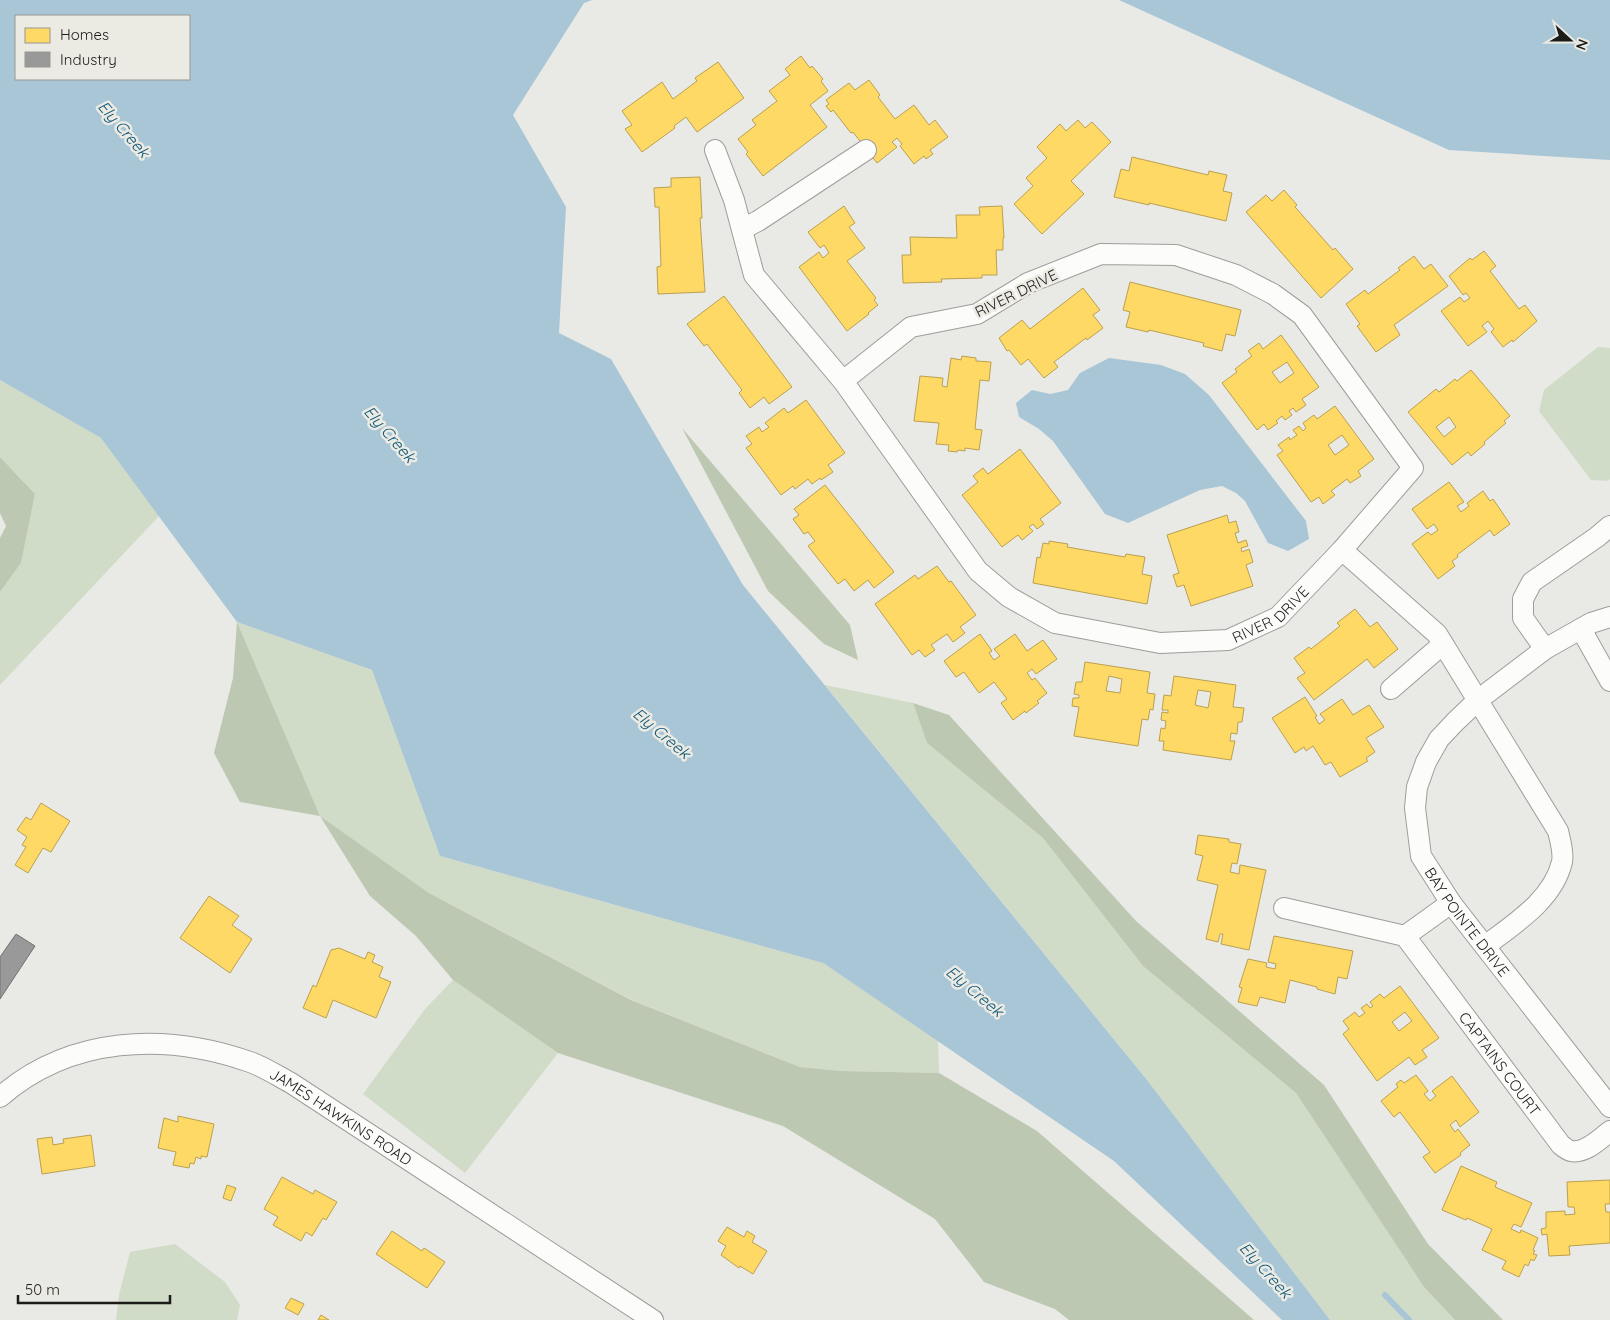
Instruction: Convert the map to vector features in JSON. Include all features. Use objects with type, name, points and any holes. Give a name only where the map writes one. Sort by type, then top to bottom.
[{"type":"street","points":[[715,150],[734,200],[754,275],[843,381]]},
{"type":"street","points":[[742,229],[758,221],[866,150]]},
{"type":"street","name":"RIVER DRIVE","points":[[1101,254],[1176,255],[1228,272],[1273,294],[1302,315],[1413,468],[1342,550],[1278,617],[1228,640],[1160,643],[1055,623],[1009,597],[978,571],[843,381],[910,328],[977,314],[1028,283],[1101,254]]},
{"type":"street","points":[[1545,649],[1523,618],[1523,599],[1532,582],[1606,534]]},
{"type":"street","points":[[1342,550],[1436,634],[1558,831],[1562,862],[1552,885],[1529,913],[1485,946]]},
{"type":"street","name":"BAY POINTE DRIVE","points":[[1610,617],[1591,623],[1545,649],[1478,700],[1439,739],[1426,762],[1417,787],[1415,808],[1421,856],[1451,903],[1610,1108]]},
{"type":"street","points":[[1581,629],[1610,681]]},
{"type":"street","points":[[1391,689],[1443,644]]},
{"type":"street","points":[[1284,908],[1405,936],[1451,903]]},
{"type":"street","name":"CAPTAINS COURT","points":[[1405,936],[1561,1145],[1571,1151],[1581,1150],[1594,1144],[1610,1131]]},
{"type":"street","name":"JAMES HAWKINS ROAD","points":[[0,1097],[15,1084],[65,1058],[95,1048],[113,1045],[162,1044],[218,1052],[252,1062],[291,1083],[653,1320]]},
{"type":"green space","points":[[1598,347],[1610,348],[1610,479],[1608,481],[1591,480],[1539,411],[1544,390]]},
{"type":"green space","points":[[0,380],[101,438],[159,516],[0,685],[0,592],[21,563],[35,494],[0,457]]},
{"type":"green space","points":[[682,428],[850,625],[858,660],[824,644],[768,591]]},
{"type":"green space","points":[[0,457],[35,494],[21,563],[0,592],[0,538],[6,526],[0,513]]},
{"type":"green space","points":[[237,622],[372,670],[440,856],[823,963],[938,1041],[939,1073],[841,1071],[800,1067],[632,1000],[429,893],[320,816]]},
{"type":"green space","points":[[237,622],[320,816],[240,802],[214,753],[233,678]]},
{"type":"green space","points":[[825,685],[913,703],[927,743],[1043,838],[1143,966],[1296,1093],[1424,1287],[1455,1320],[1330,1320],[1147,1080]]},
{"type":"green space","points":[[913,703],[949,715],[1136,921],[1324,1085],[1428,1244],[1503,1320],[1455,1320],[1424,1287],[1296,1093],[1143,966],[1043,838],[927,743]]},
{"type":"green space","points":[[320,816],[429,893],[631,1000],[800,1067],[841,1071],[939,1073],[1037,1131],[1254,1320],[1069,1320],[1055,1309],[984,1282],[935,1219],[783,1126],[558,1053],[453,980],[416,936],[370,896]]},
{"type":"green space","points":[[453,980],[558,1053],[465,1173],[363,1094],[425,1009]]},
{"type":"green space","points":[[175,1244],[225,1282],[240,1305],[237,1320],[116,1320],[119,1295],[130,1252]]},
{"type":"water","name":"Ely Creek","points":[[0,0],[592,0],[584,3],[513,115],[566,207],[559,333],[611,359],[743,585],[1147,1080],[1330,1320],[1282,1320],[1114,1161],[823,963],[440,856],[372,670],[237,622],[101,438],[0,380]]},
{"type":"water","points":[[1119,0],[1610,0],[1610,160],[1449,150]]},
{"type":"water","points":[[1109,358],[1161,365],[1185,374],[1209,395],[1306,521],[1309,539],[1288,551],[1268,543],[1245,501],[1236,493],[1222,486],[1200,490],[1128,523],[1105,514],[1053,441],[1039,429],[1019,417],[1016,403],[1032,390],[1050,394],[1068,390],[1080,373]]},
{"type":"building: Homes","points":[[801,56],[810,68],[812,66],[823,79],[821,81],[828,91],[810,105],[827,127],[763,176],[746,154],[748,152],[738,139],[756,125],[752,120],[777,101],[769,91],[790,75],[785,69]]},
{"type":"building: Homes","points":[[718,62],[744,98],[697,132],[686,117],[674,126],[675,128],[642,152],[625,129],[632,125],[622,111],[662,82],[673,99],[697,81],[695,78]]},
{"type":"building: Homes","points":[[869,80],[880,95],[878,97],[895,119],[914,105],[929,125],[935,120],[948,137],[930,150],[933,154],[926,159],[924,156],[914,164],[900,146],[902,144],[897,138],[892,142],[897,147],[877,163],[853,132],[851,133],[833,110],[831,112],[826,106],[829,104],[826,100],[849,83],[855,90]]},
{"type":"building: Homes","points":[[1078,120],[1085,128],[1092,122],[1111,142],[1071,181],[1084,194],[1042,234],[1014,204],[1033,186],[1026,178],[1047,158],[1037,147],[1060,124],[1066,131]]},
{"type":"building: Homes","points":[[1132,157],[1208,175],[1209,171],[1227,175],[1223,191],[1232,193],[1226,221],[1114,197],[1121,169],[1129,171]]},
{"type":"building: Homes","points":[[700,177],[702,218],[700,218],[705,292],[658,294],[657,267],[661,266],[659,207],[655,207],[654,188],[671,187],[671,178]]},
{"type":"building: Homes","points":[[1284,190],[1297,205],[1295,207],[1333,250],[1335,248],[1353,269],[1321,298],[1246,212],[1266,195],[1272,201]]},
{"type":"building: Homes","points":[[844,206],[855,223],[849,227],[865,248],[847,261],[876,298],[874,300],[878,305],[847,331],[799,267],[819,252],[823,258],[829,253],[824,245],[820,248],[808,232]]},
{"type":"building: Homes","points":[[1002,206],[1004,238],[1003,250],[996,250],[997,275],[982,275],[982,278],[941,279],[942,282],[903,283],[902,255],[911,255],[910,237],[957,238],[956,215],[980,215],[979,207]]},
{"type":"building: Homes","points":[[1484,251],[1496,266],[1490,271],[1519,309],[1525,305],[1537,321],[1513,342],[1512,340],[1503,347],[1491,332],[1494,329],[1488,321],[1482,326],[1487,332],[1468,346],[1441,311],[1460,297],[1464,302],[1470,298],[1466,293],[1463,295],[1449,276],[1470,258],[1472,260]]},
{"type":"building: Homes","points":[[1414,256],[1424,269],[1431,264],[1448,286],[1394,325],[1400,335],[1376,352],[1357,326],[1360,324],[1346,304],[1365,290],[1368,294],[1400,270],[1398,268]]},
{"type":"building: Homes","points":[[1130,282],[1241,310],[1235,336],[1226,334],[1222,351],[1203,346],[1204,343],[1149,330],[1148,332],[1126,327],[1130,312],[1123,310]]},
{"type":"building: Homes","points":[[1083,288],[1100,310],[1093,315],[1103,328],[1054,362],[1058,367],[1044,378],[1028,359],[1021,365],[1009,350],[1007,351],[999,338],[1022,320],[1030,329]]},
{"type":"building: Homes","points":[[724,296],[792,387],[769,404],[764,397],[750,408],[739,393],[742,390],[707,344],[704,346],[687,324]]},
{"type":"building: Homes","points":[[1281,335],[1319,387],[1302,399],[1306,405],[1296,412],[1293,408],[1289,411],[1292,415],[1285,420],[1282,416],[1276,421],[1278,423],[1268,430],[1264,424],[1257,430],[1222,383],[1237,372],[1235,369],[1252,356],[1248,351],[1259,343],[1263,349]],"holes":[[[1287,362],[1294,373],[1280,383],[1272,372]]]},
{"type":"building: Homes","points":[[962,356],[976,358],[976,361],[991,362],[989,381],[980,380],[975,429],[982,430],[979,450],[965,448],[965,451],[958,450],[957,452],[948,451],[949,445],[936,444],[939,423],[914,421],[920,376],[943,378],[942,386],[947,387],[951,358],[961,360]]},
{"type":"building: Homes","points":[[1471,370],[1510,416],[1504,421],[1506,423],[1471,456],[1468,452],[1452,465],[1408,412],[1436,389],[1439,392],[1455,379],[1457,381]],"holes":[[[1449,417],[1456,427],[1444,437],[1436,427]]]},
{"type":"building: Homes","points":[[806,400],[845,453],[828,465],[833,472],[821,480],[820,478],[812,484],[808,479],[795,489],[793,486],[781,495],[746,448],[752,444],[746,436],[759,427],[762,432],[769,427],[765,423],[784,408],[788,413]]},
{"type":"building: Homes","points":[[1335,406],[1374,459],[1358,471],[1361,476],[1350,483],[1347,479],[1331,491],[1335,495],[1323,504],[1319,497],[1311,502],[1277,455],[1283,451],[1278,445],[1289,437],[1290,440],[1297,435],[1293,430],[1299,426],[1303,431],[1306,428],[1303,423],[1314,415],[1317,419]],"holes":[[[1342,435],[1349,445],[1335,455],[1328,445]]]},
{"type":"building: Homes","points":[[1020,449],[1061,503],[1040,519],[1044,524],[1037,529],[1033,524],[1029,527],[1033,531],[1022,540],[1018,535],[1002,547],[962,495],[978,482],[973,476],[983,468],[988,474]]},
{"type":"building: Homes","points":[[1449,482],[1464,502],[1457,506],[1461,512],[1469,506],[1467,503],[1483,491],[1490,501],[1493,499],[1510,524],[1494,536],[1490,530],[1457,555],[1458,557],[1452,561],[1455,566],[1438,579],[1412,544],[1428,532],[1431,535],[1438,530],[1434,524],[1427,529],[1412,509]]},
{"type":"building: Homes","points":[[825,485],[894,572],[874,588],[868,580],[854,591],[845,579],[838,584],[808,546],[815,541],[808,532],[804,534],[793,519],[799,515],[794,509]]},
{"type":"building: Homes","points":[[1227,515],[1229,523],[1236,521],[1239,532],[1235,533],[1238,543],[1246,540],[1248,546],[1241,548],[1242,552],[1249,549],[1253,562],[1246,565],[1253,586],[1191,606],[1184,585],[1177,587],[1173,575],[1179,573],[1167,535]]},
{"type":"building: Homes","points":[[1049,541],[1068,544],[1067,547],[1125,557],[1126,554],[1145,557],[1142,574],[1152,576],[1147,604],[1033,583],[1037,557],[1040,558],[1043,543],[1049,544]]},
{"type":"building: Homes","points":[[937,566],[949,582],[951,581],[976,615],[960,627],[965,633],[953,642],[947,634],[931,645],[935,650],[925,657],[919,650],[912,655],[875,604],[915,575],[918,579]]},
{"type":"building: Homes","points":[[1355,609],[1370,627],[1377,622],[1398,649],[1374,668],[1367,659],[1314,700],[1297,678],[1305,673],[1294,658],[1309,647],[1311,649],[1340,626],[1337,623]]},
{"type":"building: Homes","points":[[980,634],[992,651],[989,653],[994,660],[1000,656],[994,649],[1015,634],[1027,651],[1043,640],[1057,659],[1036,674],[1032,669],[1027,673],[1032,680],[1035,678],[1047,693],[1037,701],[1039,703],[1013,720],[1001,703],[1007,699],[994,682],[979,693],[964,672],[956,677],[944,661]]},
{"type":"building: Homes","points":[[1085,662],[1150,672],[1147,693],[1155,694],[1153,710],[1150,709],[1148,720],[1142,719],[1138,746],[1074,736],[1079,707],[1072,706],[1073,698],[1079,698],[1079,695],[1074,694],[1076,682],[1082,682]],"holes":[[[1109,676],[1122,679],[1120,693],[1106,691]]]},
{"type":"building: Homes","points":[[1174,676],[1236,685],[1233,707],[1244,708],[1242,722],[1238,722],[1237,734],[1231,733],[1230,741],[1235,741],[1231,760],[1163,750],[1164,741],[1159,741],[1161,728],[1165,729],[1166,721],[1161,720],[1162,712],[1168,713],[1168,710],[1162,710],[1164,695],[1171,696]],"holes":[[[1198,690],[1211,692],[1208,708],[1195,705]]]},
{"type":"building: Homes","points":[[1305,697],[1317,716],[1315,717],[1319,724],[1325,720],[1320,714],[1342,699],[1353,715],[1369,705],[1384,727],[1366,738],[1375,752],[1366,758],[1368,761],[1340,777],[1331,762],[1325,765],[1313,746],[1306,751],[1304,747],[1295,753],[1272,718]]},
{"type":"building: Homes","points":[[41,803],[70,821],[51,852],[43,848],[28,873],[15,865],[26,847],[22,845],[27,837],[17,830],[26,817],[31,820]]},
{"type":"building: Homes","points":[[1198,835],[1229,839],[1229,842],[1241,844],[1237,864],[1232,863],[1230,872],[1239,874],[1240,865],[1266,870],[1249,950],[1221,944],[1223,934],[1220,934],[1218,942],[1206,939],[1218,885],[1197,880],[1203,856],[1195,854]]},
{"type":"building: Homes","points":[[209,896],[239,916],[232,925],[252,939],[230,973],[180,938]]},
{"type":"building: Homes","points":[[1274,936],[1353,951],[1347,979],[1338,977],[1335,994],[1290,980],[1285,1003],[1260,997],[1257,1006],[1238,1002],[1242,988],[1239,987],[1248,959],[1267,963],[1266,967],[1275,969],[1276,964],[1268,962]]},
{"type":"building: Homes","points":[[339,948],[365,959],[368,952],[375,955],[372,962],[383,967],[379,977],[391,982],[376,1018],[333,1000],[326,1018],[303,1008],[313,985],[316,987],[331,950]]},
{"type":"building: Homes","points":[[1400,986],[1439,1038],[1422,1050],[1427,1057],[1415,1065],[1409,1057],[1377,1081],[1343,1034],[1349,1029],[1343,1021],[1355,1012],[1359,1017],[1365,1013],[1361,1008],[1367,1004],[1370,1008],[1373,1006],[1370,1002],[1380,994],[1384,998]],"holes":[[[1405,1012],[1412,1021],[1399,1031],[1392,1022]]]},
{"type":"building: Homes","points":[[1416,1075],[1428,1091],[1424,1094],[1430,1101],[1436,1096],[1432,1091],[1452,1076],[1479,1112],[1460,1127],[1456,1120],[1450,1125],[1455,1132],[1458,1129],[1470,1145],[1460,1153],[1461,1155],[1435,1173],[1423,1157],[1430,1152],[1400,1112],[1394,1117],[1381,1101],[1398,1087],[1396,1084],[1401,1080],[1404,1083]]},
{"type":"building: Homes","points":[[178,1116],[214,1124],[207,1157],[201,1156],[201,1159],[196,1157],[194,1164],[190,1163],[189,1168],[173,1165],[176,1152],[158,1148],[164,1118],[178,1122]]},
{"type":"building: Homes","points":[[91,1135],[95,1166],[42,1174],[37,1139],[52,1137],[53,1145],[64,1143],[63,1139]]},
{"type":"building: Homes","points":[[1461,1166],[1497,1182],[1495,1187],[1532,1203],[1521,1227],[1514,1224],[1511,1229],[1520,1233],[1521,1230],[1538,1238],[1533,1250],[1535,1251],[1533,1254],[1537,1255],[1534,1261],[1531,1259],[1528,1266],[1525,1264],[1519,1277],[1502,1269],[1506,1261],[1482,1250],[1492,1229],[1442,1210]]},
{"type":"building: Homes","points":[[282,1177],[313,1194],[315,1190],[337,1202],[326,1220],[323,1218],[312,1236],[306,1232],[301,1241],[273,1225],[278,1217],[264,1209]]},
{"type":"building: Homes","points":[[1610,1180],[1610,1204],[1605,1204],[1606,1212],[1610,1212],[1610,1243],[1569,1246],[1570,1255],[1549,1256],[1547,1234],[1542,1235],[1541,1229],[1546,1228],[1546,1212],[1565,1211],[1565,1215],[1575,1214],[1574,1207],[1568,1207],[1567,1182]]},
{"type":"building: Homes","points":[[227,1185],[236,1188],[231,1201],[223,1198]]},
{"type":"building: Homes","points":[[727,1227],[744,1237],[747,1231],[755,1236],[752,1242],[767,1251],[753,1274],[740,1266],[739,1268],[721,1255],[726,1246],[718,1241]]},
{"type":"building: Homes","points":[[392,1231],[422,1251],[424,1248],[445,1262],[427,1288],[376,1254]]},
{"type":"building: Homes","points":[[291,1298],[304,1304],[298,1315],[285,1308]]},
{"type":"building: Homes","points":[[321,1315],[329,1320],[318,1320]]},
{"type":"building: Industry","points":[[16,934],[35,946],[0,999],[0,957]]},
{"type":"waterway","points":[[1385,1295],[1409,1320]]}]
